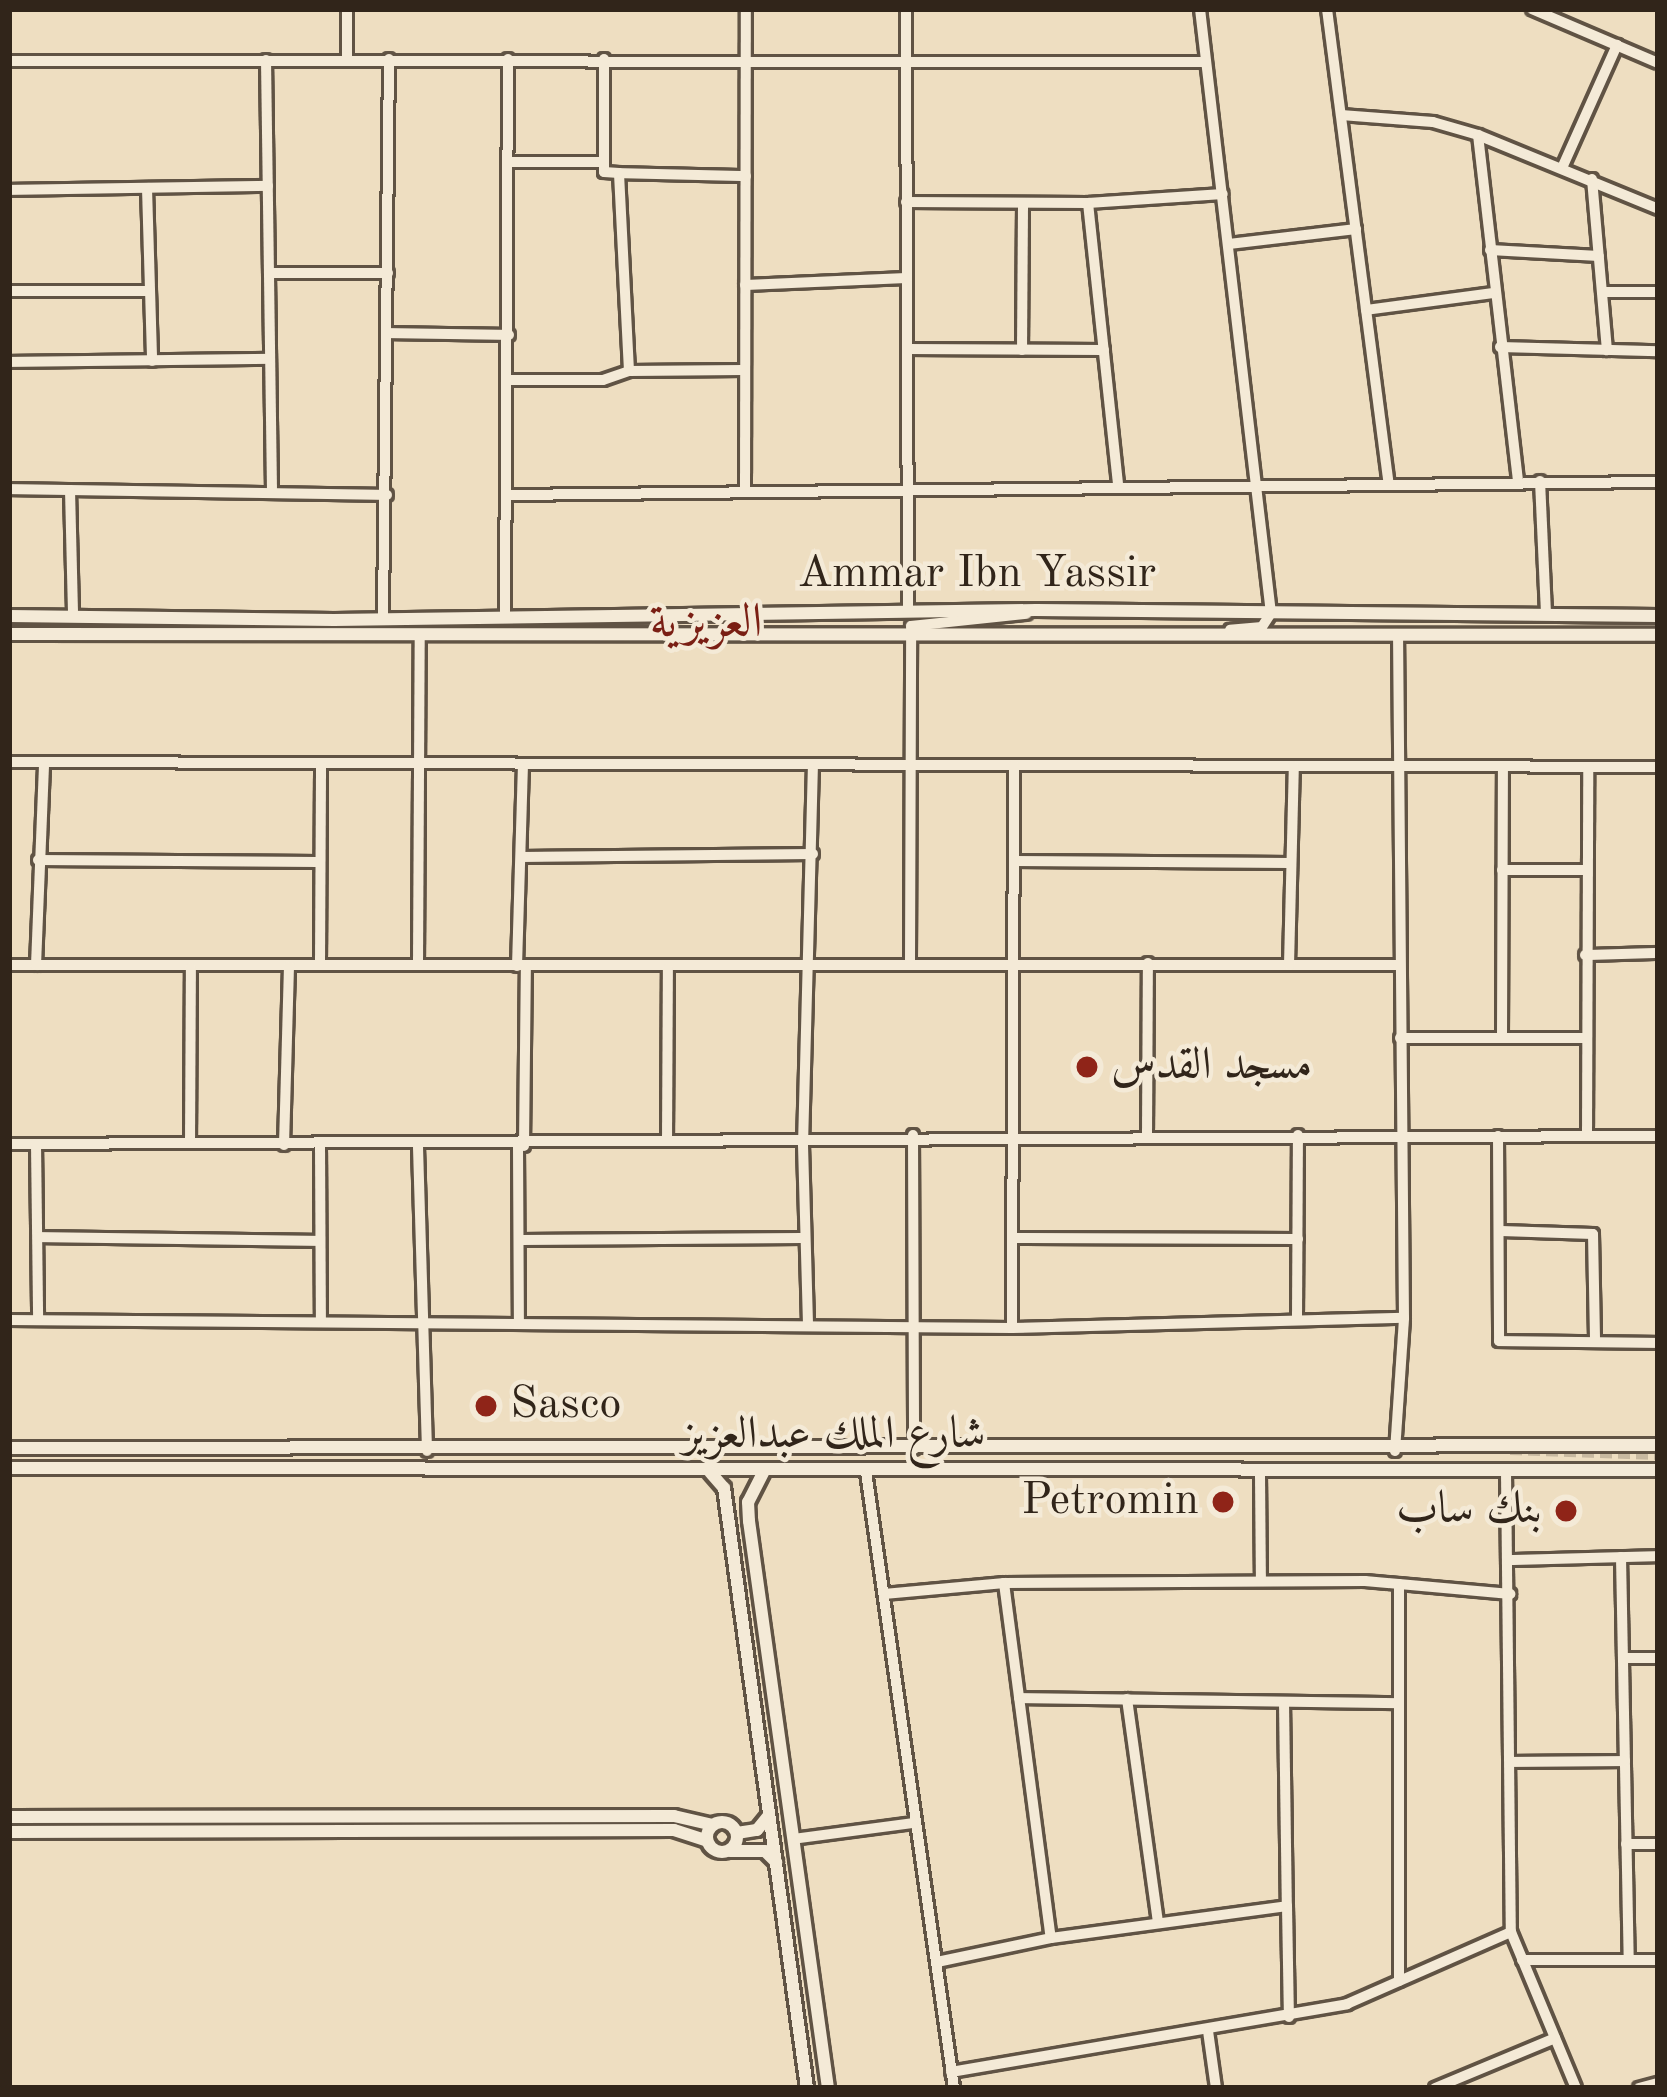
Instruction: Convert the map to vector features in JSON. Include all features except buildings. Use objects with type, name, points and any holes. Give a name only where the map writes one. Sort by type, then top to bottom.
[{"type":"street","points":[[347,9],[347,59]]},
{"type":"street","points":[[745,490],[746,9]]},
{"type":"street","points":[[906,9],[908,611]]},
{"type":"street","points":[[1184,636],[1262,627],[1271,613],[1200,9]]},
{"type":"street","points":[[1328,9],[1388,480]]},
{"type":"street","points":[[1532,9],[1658,63]]},
{"type":"street","points":[[1562,168],[1617,45]]},
{"type":"street","points":[[9,61],[906,58],[1206,62]]},
{"type":"street","points":[[383,619],[389,59]]},
{"type":"street","points":[[505,615],[510,495],[508,59]]},
{"type":"street","points":[[604,59],[604,172],[746,176]]},
{"type":"street","points":[[266,60],[272,493]]},
{"type":"street","points":[[1341,116],[1478,135],[1658,209]]},
{"type":"street","points":[[1478,135],[1518,481]]},
{"type":"street","points":[[508,162],[604,162]]},
{"type":"street","points":[[619,172],[629,371]]},
{"type":"street","points":[[1592,179],[1607,350]]},
{"type":"street","points":[[9,190],[268,186]]},
{"type":"street","points":[[147,188],[152,361]]},
{"type":"street","points":[[906,202],[1088,203],[1223,194]]},
{"type":"street","points":[[1022,350],[1023,203]]},
{"type":"street","points":[[1088,203],[1118,484]]},
{"type":"street","points":[[1229,244],[1356,230]]},
{"type":"street","points":[[1490,250],[1599,256]]},
{"type":"street","points":[[269,273],[388,273]]},
{"type":"street","points":[[745,285],[907,278]]},
{"type":"street","points":[[9,291],[150,290]]},
{"type":"street","points":[[1602,292],[1658,292]]},
{"type":"street","points":[[1366,310],[1494,293]]},
{"type":"street","points":[[388,333],[509,335]]},
{"type":"street","points":[[1500,347],[1658,351]]},
{"type":"street","points":[[907,349],[1104,350]]},
{"type":"street","points":[[9,362],[270,359]]},
{"type":"street","points":[[509,380],[603,380],[629,371],[742,370]]},
{"type":"street","points":[[510,495],[1388,480],[1658,482]]},
{"type":"street","points":[[1540,481],[1546,615]]},
{"type":"street","points":[[9,489],[387,495]]},
{"type":"street","points":[[70,490],[73,615]]},
{"type":"street","points":[[910,962],[911,626],[1047,610]]},
{"type":"street","name":"Ammar Ibn Yassir","points":[[9,616],[383,619],[1047,610],[1658,616]]},
{"type":"street","name":"Ammar Ibn Yassir","points":[[9,634],[420,635],[606,630],[909,638],[1658,635]]},
{"type":"street","points":[[418,964],[420,635]]},
{"type":"street","points":[[1395,1450],[1404,1318],[1398,635]]},
{"type":"street","points":[[36,965],[44,762]]},
{"type":"street","points":[[9,763],[1658,767]]},
{"type":"street","points":[[518,1322],[523,765]]},
{"type":"street","points":[[808,1324],[802,1238],[813,963],[813,765]]},
{"type":"street","points":[[1012,1328],[1014,765]]},
{"type":"street","points":[[1289,965],[1294,766]]},
{"type":"street","points":[[1502,1037],[1503,766]]},
{"type":"street","points":[[320,964],[321,767]]},
{"type":"street","points":[[1587,1136],[1588,767]]},
{"type":"street","points":[[521,857],[813,854]]},
{"type":"street","points":[[38,860],[318,862]]},
{"type":"street","points":[[1014,860],[1290,863]]},
{"type":"street","points":[[1502,870],[1586,870]]},
{"type":"street","points":[[1585,955],[1658,953]]},
{"type":"street","points":[[9,965],[668,969],[910,962],[1400,965]]},
{"type":"street","points":[[1147,1135],[1148,963]]},
{"type":"street","points":[[284,1145],[289,966]]},
{"type":"street","points":[[190,1143],[191,968]]},
{"type":"street","points":[[667,1141],[668,969]]},
{"type":"street","points":[[1400,1038],[1584,1038]]},
{"type":"street","points":[[913,1135],[908,1328],[914,1450]]},
{"type":"street","points":[[9,1144],[418,1147],[667,1141],[803,1145],[913,1135],[1658,1136]]},
{"type":"street","points":[[1298,1135],[1298,1318]]},
{"type":"street","points":[[1498,1136],[1499,1341],[1658,1343]]},
{"type":"street","points":[[36,1144],[38,1318]]},
{"type":"street","points":[[320,1146],[321,1320]]},
{"type":"street","points":[[418,1147],[418,1324],[427,1451]]},
{"type":"street","points":[[1501,1231],[1593,1234],[1595,1341]]},
{"type":"street","points":[[38,1237],[320,1240]]},
{"type":"street","points":[[521,1240],[802,1238]]},
{"type":"street","points":[[1013,1238],[1298,1239]]},
{"type":"street","points":[[9,1321],[1012,1328],[1404,1318]]},
{"type":"street","name":"شارع الملك عبدالعزيز","points":[[9,1448],[1395,1450],[1658,1445]]},
{"type":"street","name":"شارع الملك عبدالعزيز","points":[[9,1468],[1658,1473]]},
{"type":"street","points":[[764,1471],[748,1502],[828,2088]]},
{"type":"street","points":[[709,1472],[722,1483],[726,1503],[807,2088]]},
{"type":"street","points":[[866,1472],[954,2088]]},
{"type":"street","points":[[1506,1472],[1511,1931],[1576,2088]]},
{"type":"street","points":[[1260,1475],[1261,1581]]},
{"type":"street","points":[[726,1503],[748,1502]]},
{"type":"street","points":[[1510,1560],[1658,1556]]},
{"type":"street","points":[[1621,1557],[1629,1960]]},
{"type":"street","points":[[884,1594],[1004,1583],[1261,1581],[1399,1584],[1510,1594]]},
{"type":"street","points":[[1004,1583],[1051,1938]]},
{"type":"street","points":[[1399,1584],[1399,1981]]},
{"type":"street","points":[[1622,1658],[1658,1658]]},
{"type":"street","points":[[1019,1698],[1398,1703]]},
{"type":"street","points":[[1127,1700],[1158,1923]]},
{"type":"street","points":[[1283,1702],[1289,2018]]},
{"type":"street","points":[[1510,1762],[1625,1761]]},
{"type":"street","points":[[737,1834],[757,1830],[770,1814]]},
{"type":"street","points":[[9,1817],[674,1816],[713,1825],[727,1822],[737,1834]]},
{"type":"street","points":[[794,1839],[913,1822]]},
{"type":"street","points":[[707,1841],[713,1825]]},
{"type":"street","points":[[9,1832],[674,1830],[729,1851],[765,1851],[777,1863]]},
{"type":"street","points":[[729,1851],[737,1834]]},
{"type":"street","points":[[1626,1844],[1658,1844]]},
{"type":"street","points":[[937,1962],[1051,1938],[1287,1906]]},
{"type":"street","points":[[951,2072],[1289,2018],[1399,1981],[1511,1931]]},
{"type":"street","points":[[1522,1960],[1658,1960]]},
{"type":"street","points":[[1208,2030],[1216,2088]]},
{"type":"street","points":[[1436,2088],[1555,2038]]},
{"type":"street","points":[[1639,2088],[1658,2084]]},
{"type":"tunnel","points":[[1510,1449],[1658,1454]]},
{"type":"place","name":"مسجد القدس","points":[[1087,1067]]},
{"type":"place","name":"Sasco","points":[[486,1406]]},
{"type":"place","name":"Petromin","points":[[1223,1502]]},
{"type":"place","name":"بنك ساب","points":[[1566,1511]]},
{"type":"district","name":"العزيزية","points":[[706,624]]}]
